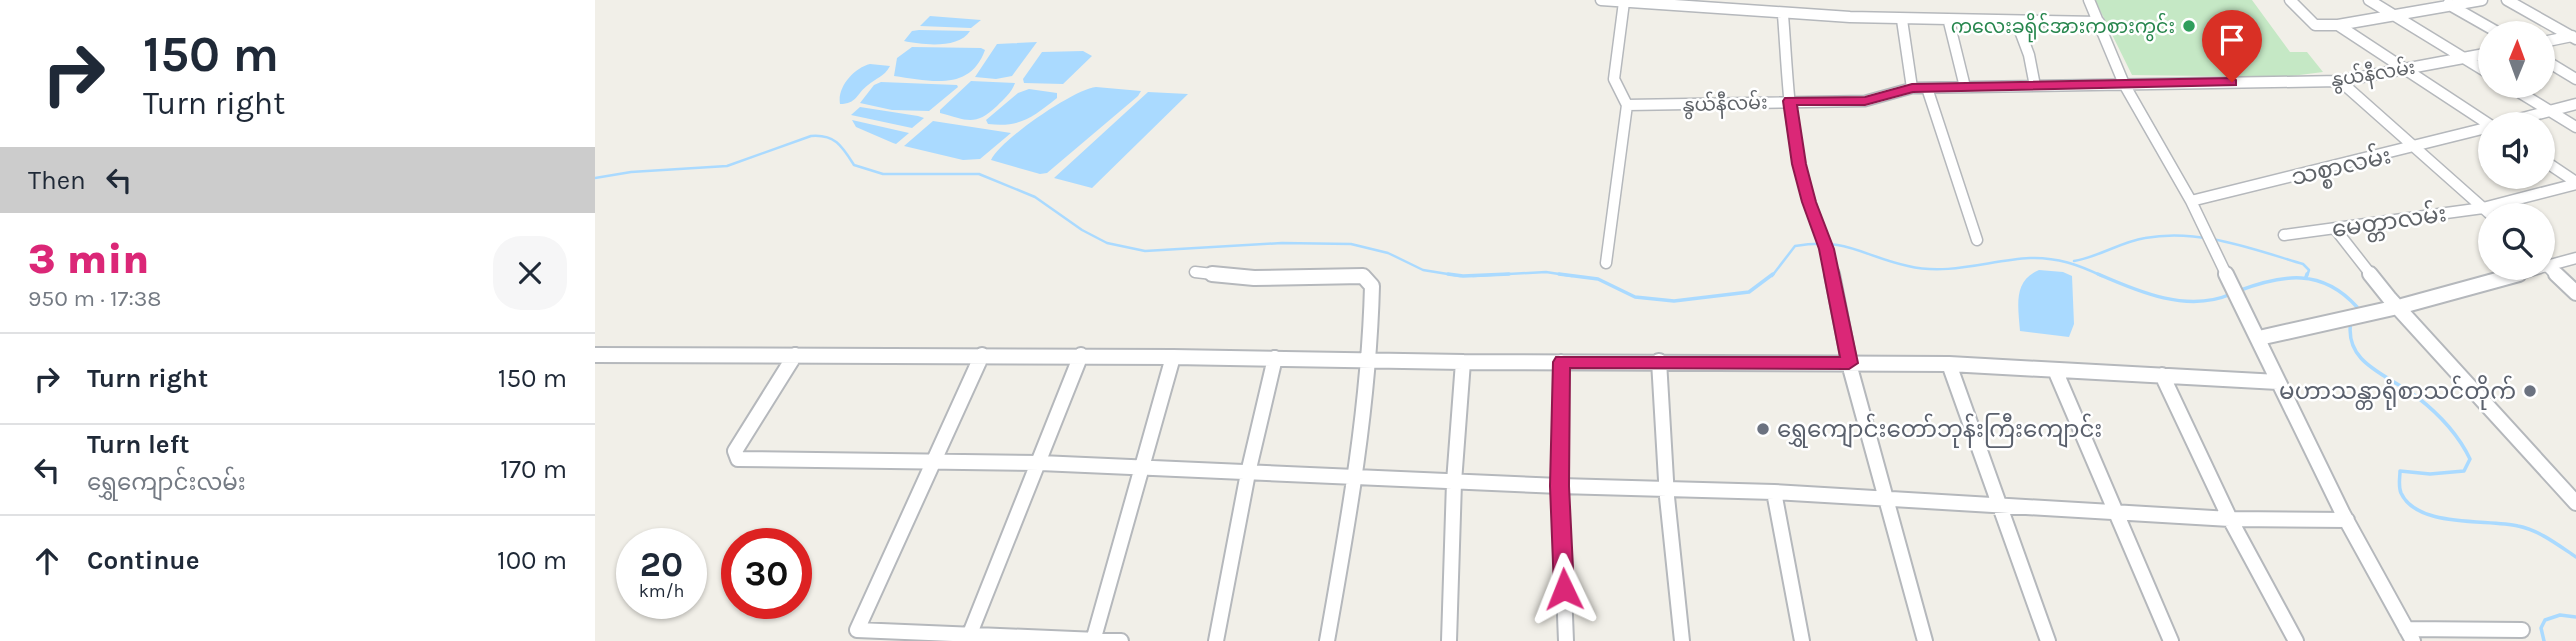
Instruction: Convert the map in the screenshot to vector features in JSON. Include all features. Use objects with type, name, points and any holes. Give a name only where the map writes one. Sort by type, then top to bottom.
[{"type":"street","points":[[1601,0],[1783,15],[1949,22],[2099,22]]},
{"type":"street","points":[[2088,0],[2124,84],[2191,201],[2347,520],[2409,635],[2522,631]]},
{"type":"street","points":[[2290,0],[2311,24],[2338,25],[2395,16],[2446,3],[2482,0]]},
{"type":"street","points":[[2369,0],[2478,66]]},
{"type":"street","points":[[2507,0],[2574,37]]},
{"type":"street","points":[[1606,263],[1627,105],[1614,79],[1624,2]]},
{"type":"street","points":[[2446,3],[2478,21]]},
{"type":"street","points":[[1783,15],[1790,101],[1799,164],[1809,202],[1825,243],[1849,363],[1925,641]]},
{"type":"street","points":[[1902,20],[1912,88]]},
{"type":"street","points":[[1949,22],[1965,87]]},
{"type":"street","points":[[2017,23],[2029,55],[2035,86]]},
{"type":"street","points":[[2338,25],[2478,118]]},
{"type":"street","points":[[2555,41],[2574,37]]},
{"type":"street","name":"နွယ်နီလမ်း","points":[[1627,105],[1865,101],[1912,88],[2340,81],[2478,55]]},
{"type":"street","points":[[2555,66],[2576,79]]},
{"type":"street","points":[[2340,81],[2478,204]]},
{"type":"street","points":[[1927,89],[1977,240]]},
{"type":"street","points":[[2528,98],[2551,112],[2576,104]]},
{"type":"street","points":[[2555,114],[2576,127]]},
{"type":"street","name":"သစ္စာလမ်း","points":[[2191,201],[2417,148],[2478,130]]},
{"type":"street","points":[[2555,168],[2576,183]]},
{"type":"street","name":"မေတ္တာလမ်း","points":[[2515,203],[2576,183]]},
{"type":"street","name":"မေတ္တာလမ်း","points":[[2284,235],[2478,213]]},
{"type":"street","points":[[2336,230],[2397,307],[2569,484],[2576,503]]},
{"type":"street","points":[[2555,263],[2576,258]]},
{"type":"street","points":[[1195,272],[1254,278],[1363,276],[1372,286],[1370,360],[1356,477],[1327,641]]},
{"type":"street","points":[[2555,276],[2576,293]]},
{"type":"street","points":[[2259,338],[2397,307],[2493,280]]},
{"type":"street","points":[[595,355],[1081,355],[1463,362],[1949,363],[2278,382]]},
{"type":"street","points":[[795,355],[735,451],[738,459],[1040,463],[1454,482],[1774,492],[2230,519],[2347,520]]},
{"type":"street","points":[[982,355],[857,630],[968,638],[1121,641]]},
{"type":"street","points":[[968,638],[1081,355]]},
{"type":"street","points":[[1094,640],[1173,357]]},
{"type":"street","points":[[1216,641],[1248,473],[1275,358]]},
{"type":"street","points":[[1659,361],[1667,489],[1682,641]]},
{"type":"street","points":[[1449,641],[1454,482],[1463,362]]},
{"type":"street","points":[[1561,362],[1560,486],[1566,641]]},
{"type":"street","points":[[1949,363],[2048,641]]},
{"type":"street","points":[[2055,370],[2171,641]]},
{"type":"street","points":[[2162,374],[2230,519],[2297,641]]},
{"type":"street","points":[[1774,492],[1802,641]]},
{"type":"green space","name":"ကလေးခရိုင်အားကစားကွင်း","points":[[2095,0],[2252,0],[2290,52],[2307,52],[2323,72],[2284,77],[2132,75]]},
{"type":"water","points":[[930,16],[981,20],[971,28],[920,26]]},
{"type":"water","points":[[912,31],[970,31],[958,41],[949,43],[904,41]]},
{"type":"water","points":[[1037,42],[1012,76],[996,79],[975,77],[997,44]]},
{"type":"water","points":[[912,47],[985,50],[970,72],[959,78],[935,81],[894,76],[897,58]]},
{"type":"water","points":[[1083,51],[1092,56],[1063,84],[1024,83],[1023,79],[1042,52]]},
{"type":"water","points":[[870,64],[890,66],[853,100],[840,104],[841,91],[848,79]]},
{"type":"water","points":[[971,81],[1015,83],[1005,98],[983,117],[970,120],[940,113],[940,110]]},
{"type":"water","points":[[881,82],[958,87],[929,111],[892,110],[860,103],[874,85]]},
{"type":"water","points":[[1096,87],[1141,91],[1047,173],[1040,174],[991,160],[1008,140],[1039,117],[1072,96]]},
{"type":"water","points":[[1029,89],[1057,93],[1057,98],[1026,120],[1009,124],[988,124],[986,120],[1018,93]]},
{"type":"water","points":[[1148,92],[1188,94],[1092,188],[1054,178]]},
{"type":"water","points":[[860,107],[924,118],[912,128],[851,115]]},
{"type":"water","points":[[852,120],[909,133],[896,144],[856,127]]},
{"type":"water","points":[[933,121],[1011,133],[980,159],[963,160],[904,146]]},
{"type":"water","points":[[2039,270],[2063,272],[2072,276],[2074,324],[2069,337],[2020,331],[2018,303],[2021,287]]},
{"type":"waterway","points":[[595,178],[631,172],[727,166],[811,136],[819,136],[837,143],[854,165],[883,174],[979,174],[1035,197],[1082,230],[1107,243],[1145,251],[1282,243],[1351,244],[1388,253],[1423,270],[1460,276]]},
{"type":"waterway","points":[[2074,261],[2136,240],[2185,236],[2225,242],[2303,264],[2309,270],[2307,276]]},
{"type":"waterway","points":[[1772,276],[1795,246],[1813,244],[1841,246],[1923,269],[2040,258],[2067,262],[2102,276]]},
{"type":"waterway","points":[[1473,276],[1546,272],[1559,274]]},
{"type":"waterway","points":[[1448,274],[1509,274]]},
{"type":"waterway","points":[[1559,274],[1598,279],[1635,297],[1674,301],[1749,292],[1773,274]]},
{"type":"waterway","points":[[1559,274],[1572,276]]},
{"type":"waterway","points":[[2098,274],[2147,293],[2181,301],[2215,299],[2231,294]]},
{"type":"waterway","points":[[2238,291],[2286,278],[2316,280],[2344,294],[2357,307],[2356,310]]},
{"type":"waterway","points":[[2351,321],[2350,336],[2361,358],[2433,410],[2454,433],[2470,459],[2464,471],[2430,474],[2400,471],[2400,490],[2409,504],[2437,517],[2526,528],[2548,538],[2576,557]]},
{"type":"waterway","points":[[2544,641],[2541,628],[2545,620],[2560,615],[2576,617]]},
{"type":"place","name":"ကလေးခရိုင်အားကစားကွင်း","points":[[2189,26]]},
{"type":"place","name":"မဟာသန္တာရုံစာသင်တိုက်","points":[[2530,391]]},
{"type":"place","name":"ရွှေကျောင်းတော်ဘုန်းကြီးကျောင်း","points":[[1763,429]]},
{"type":"route","points":[[1564,589],[1560,486],[1561,362],[1849,363],[1827,249],[1809,202],[1799,164],[1790,101],[1865,101],[1912,88],[2232,82]]}]
